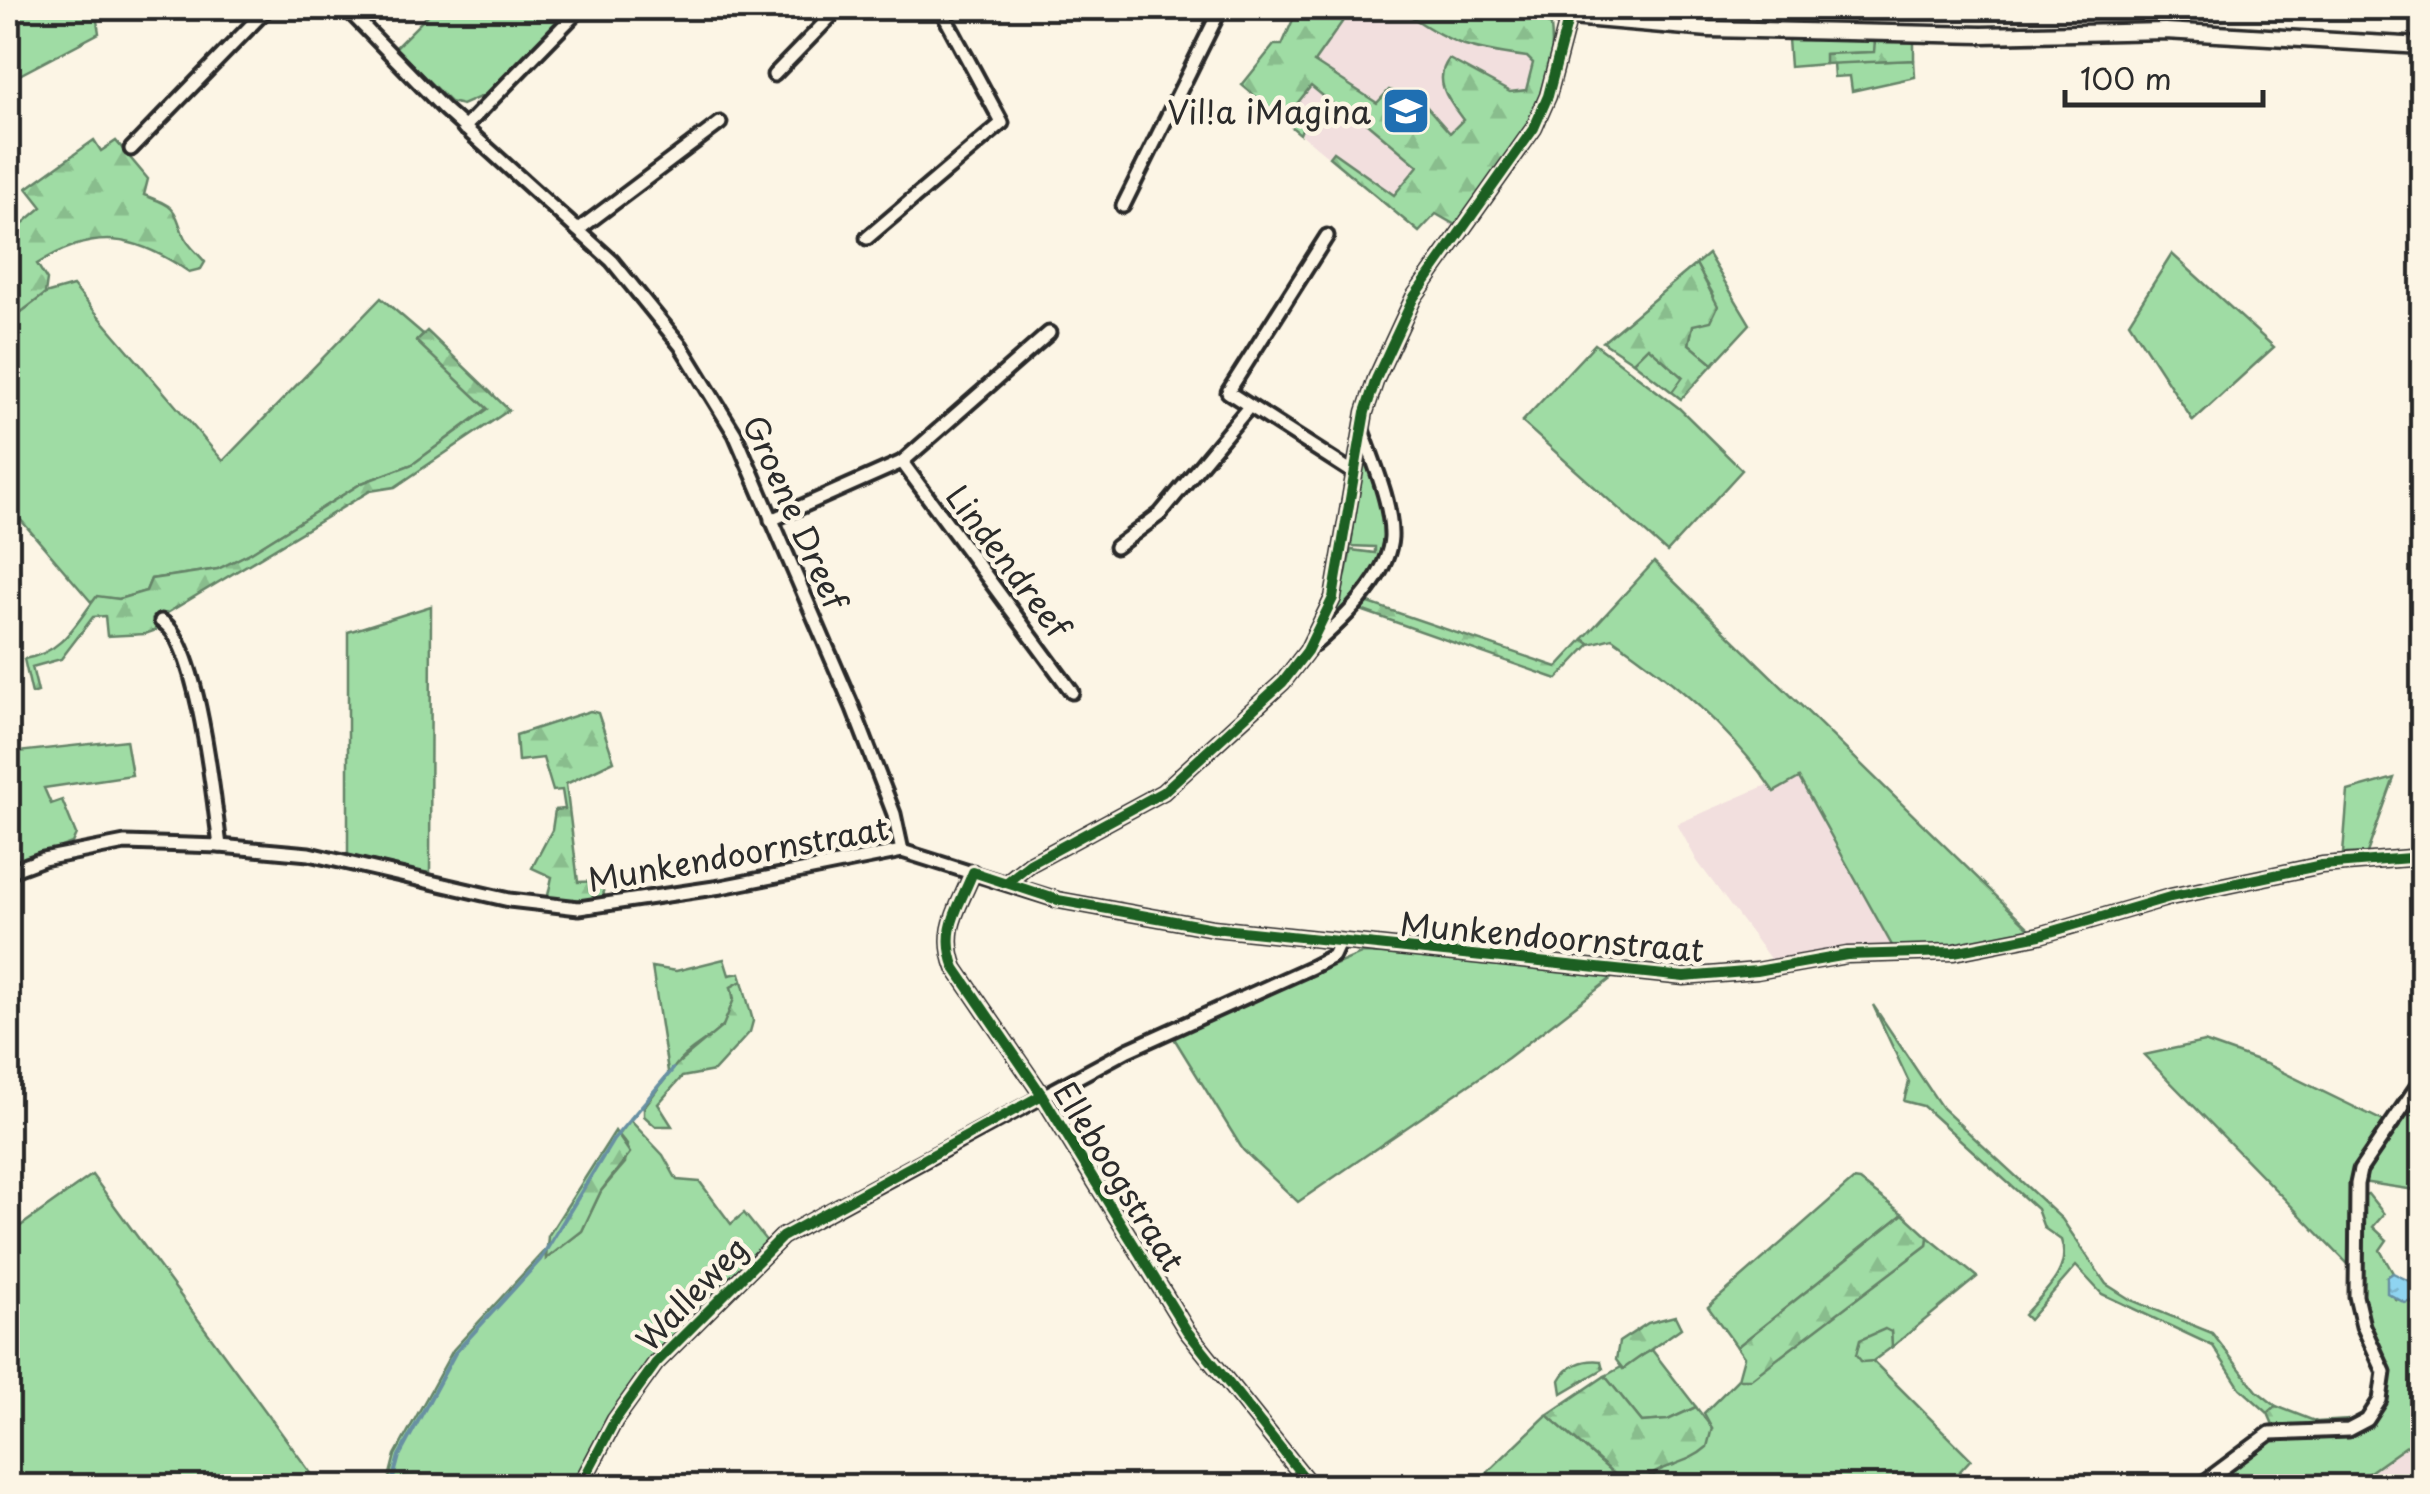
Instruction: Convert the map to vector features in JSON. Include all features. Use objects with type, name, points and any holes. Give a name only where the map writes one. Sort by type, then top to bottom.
[{"type":"street","points":[[131,149],[268,8]]},
{"type":"street","name":"Groene Dreef","points":[[346,8],[464,128],[635,286],[681,346],[735,434],[853,708],[894,814],[902,851]]},
{"type":"street","points":[[464,128],[581,8]]},
{"type":"street","points":[[774,74],[839,8]]},
{"type":"street","points":[[867,238],[1002,124],[940,8]]},
{"type":"street","points":[[1123,206],[1221,8]]},
{"type":"street","points":[[1545,8],[1710,30],[1982,35],[2165,31],[2422,46]]},
{"type":"street","points":[[1308,652],[1333,598],[1362,429],[1376,379],[1414,297],[1534,128],[1548,96],[1570,12]]},
{"type":"street","points":[[578,230],[720,123]]},
{"type":"street","points":[[1327,236],[1228,392],[1354,473]]},
{"type":"street","points":[[771,520],[902,462],[1048,333]]},
{"type":"street","points":[[1116,547],[1160,514],[1248,408]]},
{"type":"street","points":[[1006,883],[1046,856],[1162,792],[1283,682],[1358,600],[1388,550],[1389,521],[1362,429]]},
{"type":"street","name":"Lindendreef","points":[[902,462],[1072,692]]},
{"type":"street","points":[[162,621],[178,641],[198,694],[220,846]]},
{"type":"street","name":"Munkendoornstraat","points":[[8,872],[43,858],[125,843],[220,846],[309,854],[509,900],[579,908],[704,890],[902,851],[1104,910],[1339,943],[1486,953],[1657,976],[1712,976],[1847,955],[1954,952],[2040,935],[2170,896],[2303,869],[2422,857]]},
{"type":"street","name":"Elleboogstraat","points":[[974,872],[949,931],[950,956],[1042,1096],[1186,1331],[1311,1486]]},
{"type":"street","name":"Walleweg","points":[[580,1486],[615,1420],[656,1363],[782,1237],[1042,1096],[1219,1006],[1333,956],[1339,943]]},
{"type":"street","points":[[2199,1486],[2270,1433],[2348,1430],[2367,1420],[2380,1400],[2384,1372],[2363,1326],[2356,1296],[2357,1184],[2360,1170],[2422,1079]]},
{"type":"shaded area","name":"Vil!a iMagina","points":[[1298,8],[1528,8],[1551,26],[1552,47],[1454,228],[1436,214],[1419,232],[1242,85],[1274,45],[1282,45]]},
{"type":"shaded area","points":[[1798,778],[1894,949],[1850,948],[1771,960],[1697,861],[1677,824],[1769,784],[1774,791]]},
{"type":"shaded area","points":[[2422,1435],[2422,1486],[2350,1486]]},
{"type":"green space","points":[[8,8],[95,8],[99,33],[8,81]]},
{"type":"green space","points":[[435,8],[574,8],[487,94],[462,105],[450,102],[395,48]]},
{"type":"green space","name":"Vil!a iMagina","points":[[1298,8],[1352,8],[1314,62],[1377,103],[1389,90],[1420,99],[1450,133],[1463,120],[1442,83],[1449,59],[1510,92],[1526,90],[1533,63],[1527,57],[1459,43],[1399,8],[1528,8],[1551,26],[1547,83],[1537,109],[1510,158],[1459,227],[1436,214],[1419,232],[1329,157],[1333,152],[1394,195],[1418,166],[1355,113],[1350,118],[1311,86],[1292,110],[1304,124],[1300,134],[1242,85],[1274,45],[1282,45]]},
{"type":"green space","points":[[1788,39],[1875,41],[1875,52],[1826,54],[1825,64],[1790,67]]},
{"type":"green space","points":[[1914,40],[1914,60],[1825,64],[1825,54],[1874,52],[1875,41]]},
{"type":"green space","points":[[1914,60],[1915,77],[1852,91],[1850,76],[1834,77],[1833,63]]},
{"type":"green space","points":[[94,140],[101,151],[116,141],[148,179],[144,195],[171,208],[187,241],[205,262],[201,269],[189,272],[132,243],[114,240],[77,245],[37,264],[47,280],[45,294],[8,322],[8,289],[17,282],[8,269],[8,236],[42,207],[27,188]]},
{"type":"green space","points":[[1708,254],[1750,324],[1713,364],[1689,344],[1693,325],[1714,296],[1696,264]]},
{"type":"green space","points":[[2172,254],[2274,347],[2193,421],[2129,322]]},
{"type":"green space","points":[[1696,264],[1718,306],[1711,321],[1693,325],[1689,344],[1713,364],[1681,399],[1672,392],[1683,377],[1648,347],[1633,362],[1603,342]]},
{"type":"green space","points":[[73,286],[223,461],[381,298],[423,334],[417,341],[488,408],[413,464],[362,483],[218,569],[151,579],[146,591],[119,599],[98,597],[92,603],[8,505],[8,322],[45,294]]},
{"type":"green space","points":[[427,331],[509,410],[395,487],[370,491],[159,618],[162,628],[145,634],[107,636],[105,616],[93,617],[61,659],[32,667],[38,692],[32,694],[24,659],[58,644],[97,596],[119,599],[146,591],[151,579],[218,569],[362,483],[413,464],[488,409],[416,341]]},
{"type":"green space","points":[[1595,344],[1679,408],[1742,470],[1667,552],[1522,422]]},
{"type":"green space","points":[[1648,346],[1683,378],[1672,392],[1633,362]]},
{"type":"green space","points":[[1366,454],[1380,493],[1382,545],[1368,579],[1329,626],[1351,550],[1375,553],[1375,547],[1351,546]]},
{"type":"green space","points":[[1654,562],[2030,929],[1947,948],[1894,949],[1799,778],[1774,792],[1720,726],[1658,671],[1612,638],[1590,644],[1583,639]]},
{"type":"green space","points":[[1363,601],[1557,667],[1583,639],[1590,644],[1557,679],[1358,609]]},
{"type":"green space","points":[[431,606],[430,874],[348,855],[348,632]]},
{"type":"green space","points":[[590,711],[598,713],[614,761],[566,784],[578,882],[601,881],[605,900],[547,900],[552,877],[532,868],[552,830],[555,810],[565,809],[562,790],[553,791],[543,758],[518,761],[516,735]]},
{"type":"green space","points":[[126,740],[132,775],[44,788],[51,804],[62,800],[76,834],[72,843],[8,867],[8,753]]},
{"type":"green space","points":[[2394,778],[2367,853],[2343,854],[2348,791]]},
{"type":"green space","points":[[1363,953],[1485,959],[1613,977],[1508,1058],[1298,1202],[1243,1150],[1172,1035]]},
{"type":"green space","points":[[724,959],[729,975],[740,973],[742,981],[731,987],[731,1014],[716,1033],[685,1055],[669,1078],[652,967],[676,971]]},
{"type":"green space","points":[[742,981],[753,1021],[750,1032],[714,1071],[682,1077],[658,1104],[672,1126],[655,1126],[644,1116],[644,1107],[676,1065],[723,1026],[734,999],[731,987]]},
{"type":"green space","points":[[1873,1005],[1942,1108],[2062,1219],[2106,1284],[2131,1300],[2212,1333],[2257,1391],[2276,1406],[2268,1413],[2240,1388],[2213,1346],[2102,1294],[2076,1266],[2029,1320],[2024,1315],[2047,1290],[2063,1262],[2061,1240],[2044,1228],[2037,1209],[1923,1106],[1904,1101],[1909,1082]]},
{"type":"green space","points":[[2204,1042],[2266,1064],[2385,1122],[2354,1166],[2348,1264],[2144,1055]]},
{"type":"green space","points":[[2413,1098],[2422,1108],[2422,1191],[2362,1182]]},
{"type":"green space","points":[[630,1120],[663,1155],[677,1180],[700,1182],[731,1224],[744,1213],[768,1243],[728,1279],[638,1377],[572,1486],[387,1486],[395,1455],[453,1350],[544,1251],[546,1258],[582,1231],[601,1191],[625,1163],[627,1145],[619,1135]]},
{"type":"green space","points":[[615,1131],[630,1153],[601,1191],[582,1231],[546,1259],[548,1236]]},
{"type":"green space","points":[[92,1175],[313,1476],[308,1486],[8,1486],[8,1235]]},
{"type":"green space","points":[[1853,1180],[1860,1181],[1903,1214],[1737,1347],[1708,1307]]},
{"type":"green space","points":[[2368,1194],[2384,1214],[2373,1227],[2387,1240],[2380,1250],[2393,1273],[2387,1277],[2395,1299],[2416,1303],[2415,1284],[2409,1281],[2416,1271],[2422,1274],[2422,1435],[2350,1486],[2230,1486],[2222,1474],[2274,1437],[2322,1436],[2380,1409],[2385,1391],[2384,1362],[2363,1308],[2359,1278],[2360,1196]]},
{"type":"green space","points":[[1903,1214],[1928,1237],[1927,1245],[1751,1379],[1738,1379],[1744,1357],[1737,1347]]},
{"type":"green space","points":[[1928,1237],[1977,1277],[1892,1347],[1891,1332],[1862,1361],[1873,1361],[1971,1459],[1946,1486],[1664,1486],[1650,1472],[1674,1465],[1712,1428],[1704,1413],[1738,1379],[1751,1378],[1927,1245]]},
{"type":"green space","points":[[1675,1316],[1681,1328],[1623,1369],[1616,1360],[1619,1342],[1648,1323]]},
{"type":"green space","points":[[1885,1329],[1891,1332],[1892,1347],[1873,1361],[1862,1362],[1856,1355],[1860,1340]]},
{"type":"green space","points":[[1652,1350],[1696,1407],[1668,1420],[1642,1422],[1605,1376]]},
{"type":"green space","points":[[1601,1361],[1603,1369],[1562,1393],[1560,1380],[1567,1370],[1583,1362]]},
{"type":"green space","points":[[1605,1376],[1642,1422],[1668,1420],[1696,1407],[1712,1428],[1707,1447],[1655,1473],[1639,1486],[1628,1486],[1547,1415]]},
{"type":"green space","points":[[2276,1406],[2317,1422],[2348,1420],[2348,1424],[2274,1427],[2268,1413]]},
{"type":"green space","points":[[1547,1415],[1628,1486],[1473,1486]]},
{"type":"water","points":[[2393,1273],[2415,1284],[2421,1299],[2405,1303],[2387,1293],[2387,1277]]},
{"type":"waterway","points":[[391,1486],[399,1456],[455,1353],[540,1260],[613,1140],[673,1069]]},
{"type":"cycle path","points":[[1006,883],[1030,864],[1163,792],[1283,682],[1307,651],[1333,598],[1365,412],[1376,379],[1414,297],[1534,128],[1548,96],[1571,8]]},
{"type":"cycle path","points":[[1311,1486],[1187,1331],[1042,1095],[955,968],[950,930],[973,872],[1058,900],[1213,928],[1684,977],[1757,971],[1847,955],[1954,952],[2040,935],[2170,897],[2322,865],[2422,857]]},
{"type":"cycle path","points":[[580,1486],[615,1420],[656,1363],[782,1237],[1042,1095]]},
{"type":"place","name":"Vil!a iMagina","points":[[1406,111]]}]
